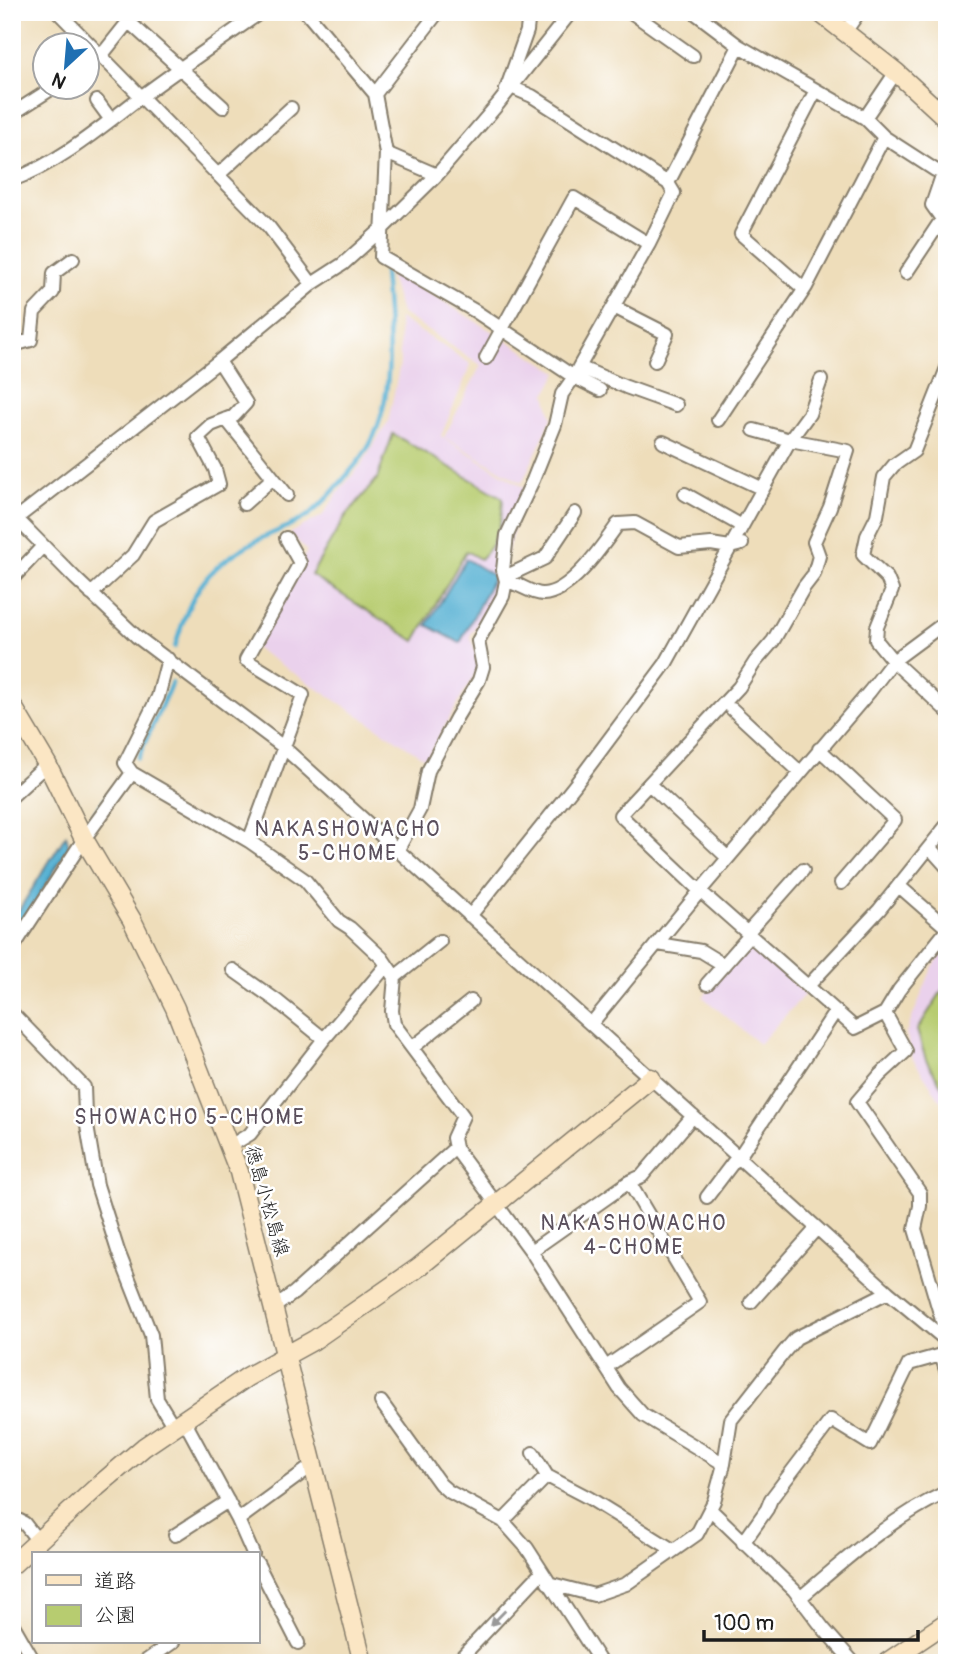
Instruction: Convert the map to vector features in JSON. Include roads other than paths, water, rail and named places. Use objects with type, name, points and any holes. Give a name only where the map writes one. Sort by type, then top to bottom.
[{"type":"main road","points":[[819,12],[943,108]]},
{"type":"main road","name":"徳島小松島線","points":[[12,705],[47,764],[84,839],[132,920],[192,1048],[230,1146],[274,1307],[363,1663]]},
{"type":"main road","points":[[12,1565],[96,1487],[145,1447],[247,1377],[314,1340],[419,1267],[651,1078]]},
{"type":"main road","points":[[886,1663],[947,1622]]},
{"type":"street","points":[[58,12],[78,32]]},
{"type":"street","points":[[12,180],[38,171],[261,12]]},
{"type":"street","points":[[306,12],[375,94],[386,153],[381,257],[577,372],[600,390]]},
{"type":"street","points":[[375,94],[438,12]]},
{"type":"street","points":[[507,92],[527,31],[529,12]]},
{"type":"street","points":[[571,12],[437,175],[383,228],[343,264],[312,284],[219,361],[14,518],[136,636],[282,747],[945,1344]]},
{"type":"street","points":[[631,12],[693,56]]},
{"type":"street","points":[[694,12],[708,16],[739,46],[865,118],[884,137],[945,174],[932,205],[942,219],[906,273]]},
{"type":"street","points":[[845,32],[859,12]]},
{"type":"street","points":[[102,55],[133,17],[180,68],[223,107]]},
{"type":"street","points":[[668,183],[739,46]]},
{"type":"street","points":[[102,57],[269,227],[312,284]]},
{"type":"street","points":[[865,118],[895,72]]},
{"type":"street","points":[[804,289],[741,234],[816,90]]},
{"type":"street","points":[[397,850],[420,809],[428,771],[479,680],[483,667],[478,641],[501,601],[506,579],[503,570],[508,535],[555,425],[562,394],[614,307],[674,193],[668,183],[533,96],[507,92]]},
{"type":"street","points":[[12,114],[32,101]]},
{"type":"street","points":[[98,102],[111,120]]},
{"type":"street","points":[[218,175],[291,108]]},
{"type":"street","points":[[718,420],[804,289],[884,137]]},
{"type":"street","points":[[386,153],[437,175]]},
{"type":"street","points":[[486,358],[574,198],[649,244]]},
{"type":"street","points":[[12,348],[31,340],[34,312],[53,292],[54,273],[74,259]]},
{"type":"street","points":[[614,307],[667,334],[654,361]]},
{"type":"street","points":[[91,594],[133,555],[154,521],[219,484],[215,469],[198,437],[211,425],[234,416],[247,403],[219,361]]},
{"type":"street","points":[[947,368],[914,451],[894,465],[884,477],[877,516],[867,536],[863,555],[887,578],[892,590],[877,627],[876,640],[893,661],[947,711]]},
{"type":"street","points":[[577,372],[676,405]]},
{"type":"street","points":[[470,916],[575,785],[666,663],[736,545],[742,526],[790,440],[809,414],[821,380]]},
{"type":"street","points":[[226,419],[287,495]]},
{"type":"street","points":[[754,430],[848,451],[830,507],[814,542],[819,556],[814,574],[773,641],[739,687],[620,815],[700,891],[855,1028],[885,1013],[947,929],[899,886]]},
{"type":"street","points":[[663,442],[763,489]]},
{"type":"street","points":[[244,504],[273,478]]},
{"type":"street","points":[[685,494],[742,526]]},
{"type":"street","points":[[506,579],[545,558],[575,513]]},
{"type":"street","points":[[506,579],[542,594],[558,589],[587,566],[618,524],[635,523],[680,547],[736,545]]},
{"type":"street","points":[[249,841],[255,831],[282,747],[303,695],[246,660],[300,563],[286,538]]},
{"type":"street","points":[[12,579],[43,546]]},
{"type":"street","points":[[591,1024],[893,661],[947,621]]},
{"type":"street","points":[[168,659],[159,697],[125,763],[132,773],[249,841],[305,880],[339,921],[391,971],[391,1011],[394,1024],[463,1116],[453,1138],[455,1148],[531,1251],[619,1388],[642,1415],[724,1464]]},
{"type":"street","points":[[732,709],[800,772]]},
{"type":"street","points":[[819,749],[895,820],[841,883]]},
{"type":"street","points":[[12,796],[47,764]]},
{"type":"street","points":[[12,949],[84,839],[132,773]]},
{"type":"street","points":[[649,784],[728,858]]},
{"type":"street","points":[[808,986],[899,886],[947,825]]},
{"type":"street","points":[[930,848],[947,867]]},
{"type":"street","points":[[707,984],[803,870]]},
{"type":"street","points":[[230,1146],[250,1134],[324,1039],[391,971],[440,941]]},
{"type":"street","points":[[658,944],[701,951],[724,965]]},
{"type":"street","points":[[233,970],[324,1039]]},
{"type":"street","points":[[412,1048],[471,1002]]},
{"type":"street","points":[[707,1197],[738,1157],[835,1012]]},
{"type":"street","points":[[12,1013],[84,1087],[87,1127],[97,1185],[118,1251],[151,1335],[157,1399],[179,1423],[228,1501],[249,1552]]},
{"type":"street","points":[[885,1013],[905,1051],[857,1102],[920,1194],[915,1229],[945,1344],[947,1373]]},
{"type":"street","points":[[531,1251],[629,1182],[642,1176],[693,1116]]},
{"type":"street","points":[[274,1307],[294,1293],[455,1148]]},
{"type":"street","points":[[606,1367],[700,1302],[629,1182]]},
{"type":"street","points":[[751,1302],[817,1228]]},
{"type":"street","points":[[544,1578],[594,1595],[626,1584],[697,1534],[711,1510],[724,1464],[731,1420],[796,1338],[888,1292]]},
{"type":"street","points":[[743,1543],[771,1499],[831,1420],[870,1444],[909,1364],[945,1344]]},
{"type":"street","points":[[381,1402],[440,1484],[503,1521],[527,1548],[601,1663]]},
{"type":"street","points":[[533,1453],[547,1476],[589,1498],[673,1550]]},
{"type":"street","points":[[238,1520],[313,1465]]},
{"type":"street","points":[[503,1521],[547,1476]]},
{"type":"street","points":[[800,1598],[906,1514],[947,1492]]},
{"type":"street","points":[[175,1535],[228,1501]]},
{"type":"street","points":[[711,1510],[800,1598],[854,1663]]},
{"type":"street","points":[[12,1517],[24,1523],[38,1541]]},
{"type":"street","points":[[259,1567],[298,1643]]},
{"type":"street","points":[[456,1663],[544,1578]]},
{"type":"street","points":[[12,1623],[35,1663]]},
{"type":"street","points":[[143,1663],[170,1644]]},
{"type":"water","points":[[466,559],[494,576],[460,643],[427,625]]},
{"type":"water","points":[[66,835],[69,846],[12,942],[12,921]]},
{"type":"waterway","points":[[175,647],[196,593],[216,568],[245,547],[312,512],[357,464],[367,449],[379,424],[387,382],[389,360],[384,272]]},
{"type":"waterway","points":[[138,758],[172,682]]},
{"type":"waterway","points":[[90,819],[116,785]]},
{"type":"district","name":"NAKASHOWACHO 5-CHOME","points":[[348,841]]},
{"type":"district","name":"SHOWACHO 5-CHOME","points":[[190,1117]]},
{"type":"district","name":"NAKASHOWACHO 4-CHOME","points":[[634,1235]]}]
